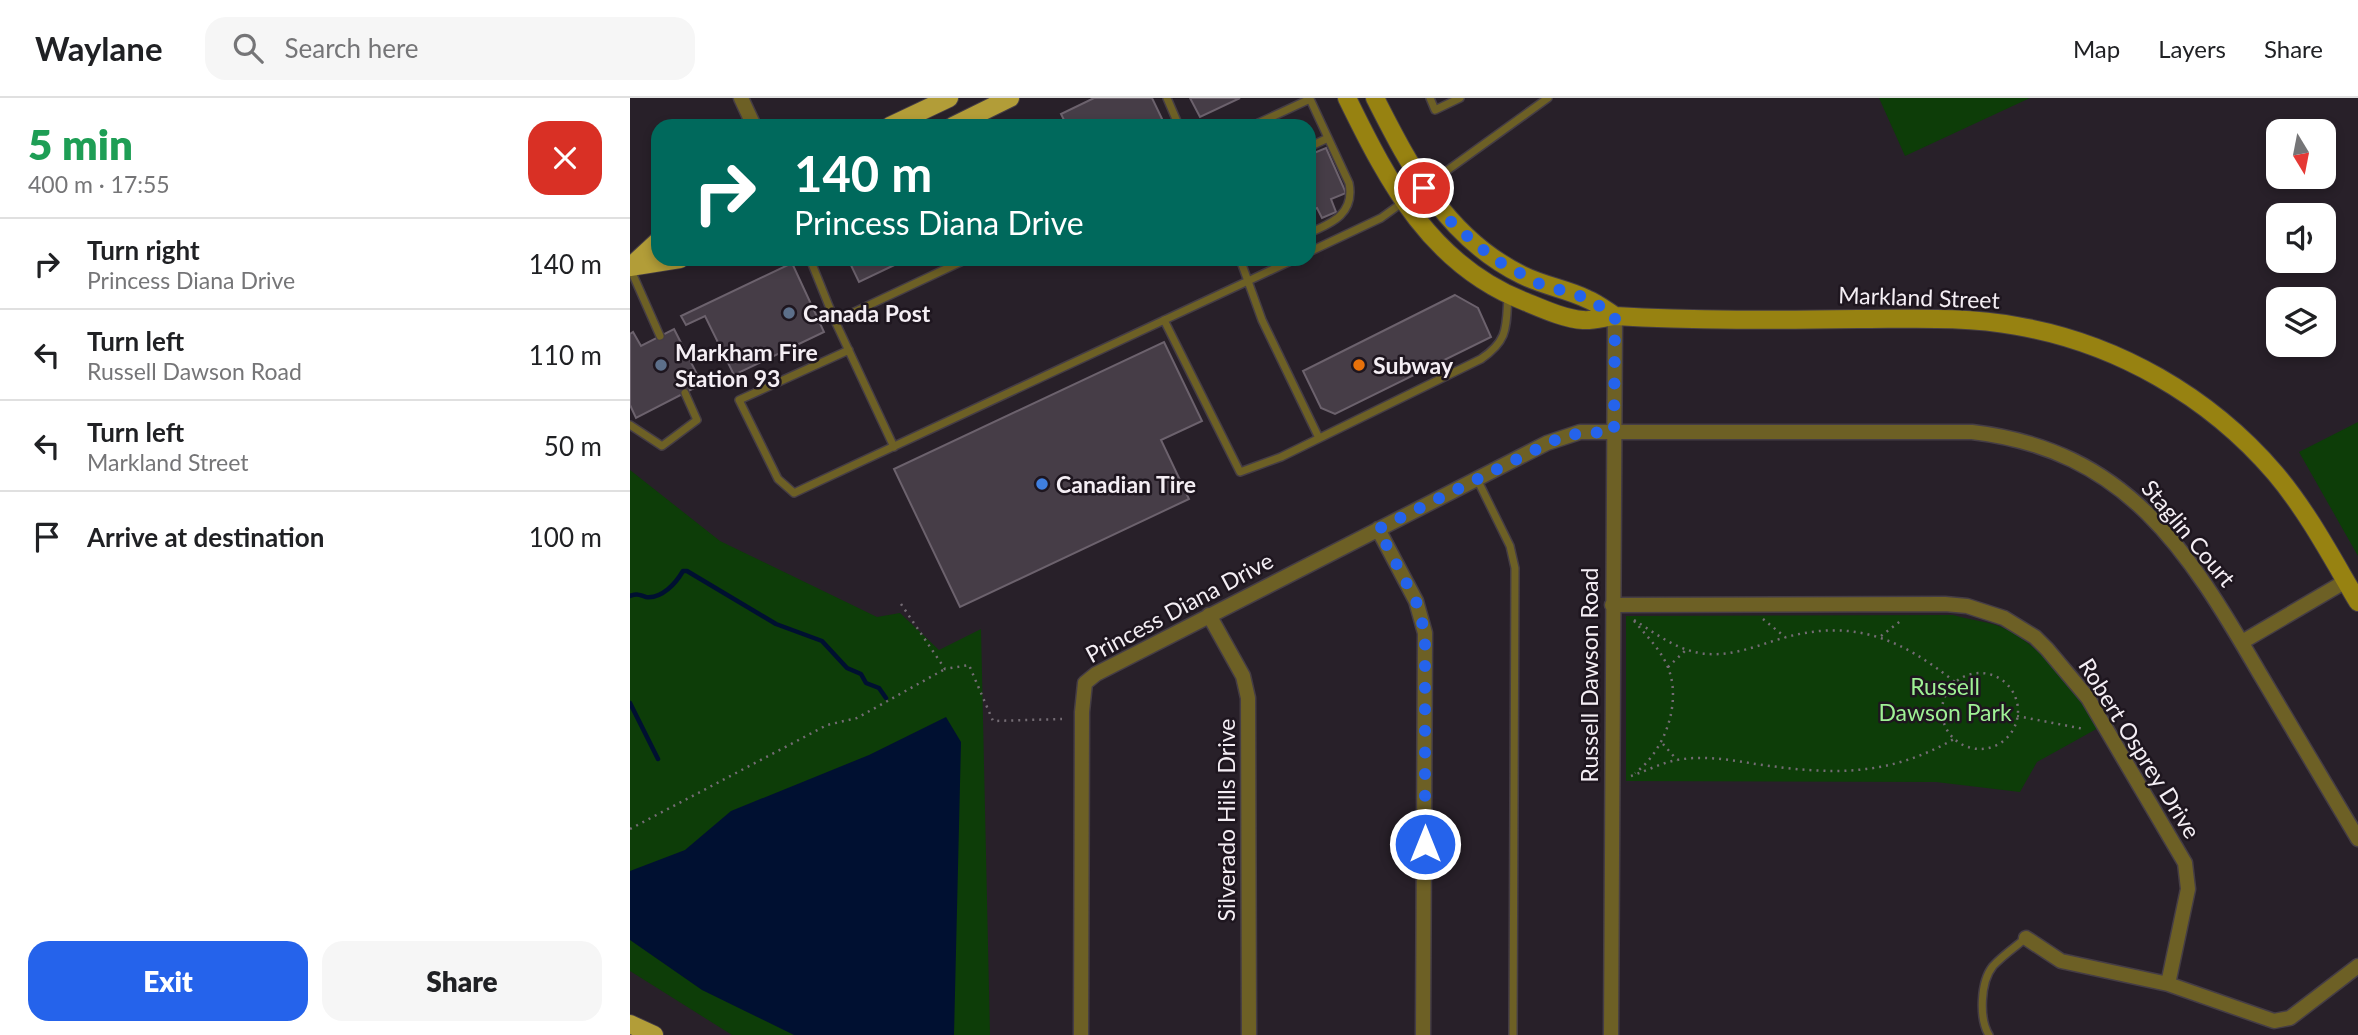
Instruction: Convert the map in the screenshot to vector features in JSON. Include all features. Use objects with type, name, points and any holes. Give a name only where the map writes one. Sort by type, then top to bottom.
[{"type":"main road","points":[[904,119],[948,98]]},
{"type":"main road","points":[[967,119],[1010,98]]},
{"type":"main road","points":[[630,267],[651,248]]},
{"type":"main road","points":[[630,267],[651,264]]},
{"type":"main road","points":[[630,1024],[654,1035]]},
{"type":"street","points":[[741,98],[751,119]]},
{"type":"street","name":"Markland Street","points":[[1347,98],[1385,174],[1419,225],[1456,262],[1508,295],[1583,320],[1615,316],[1727,320],[1972,320],[2018,326],[2088,344],[2152,373],[2231,428],[2290,493],[2358,602]]},
{"type":"street","name":"Markland Street","points":[[1375,98],[1424,188],[1453,224],[1494,259],[1540,284],[1587,298],[1615,316]]},
{"type":"street","name":"Russell Dawson Road","points":[[1611,1035],[1615,316]]},
{"type":"street","name":"Princess Diana Drive","points":[[1081,1035],[1082,692],[1085,683],[1096,674],[1209,615],[1565,435],[1614,431]]},
{"type":"street","name":"Staglin Court","points":[[1614,431],[1953,431],[1992,434],[2052,450],[2094,470],[2149,515],[2209,588],[2358,839]]},
{"type":"street","points":[[1378,529],[1416,601],[1425,633],[1423,1035]]},
{"type":"street","points":[[2242,642],[2346,581]]},
{"type":"street","name":"Robert Osprey Drive","points":[[1612,605],[1945,604],[1985,611],[2020,627],[2047,649],[2088,698],[2185,863],[2189,889],[2168,984]]},
{"type":"street","name":"Silverado Hills Drive","points":[[1209,615],[1243,676],[1248,698],[1249,1035]]},
{"type":"street","points":[[2026,938],[2061,961],[2168,984],[2281,1021],[2290,1018],[2358,967]]},
{"type":"lane","points":[[1167,98],[1177,119]]},
{"type":"lane","points":[[1430,98],[1436,110],[1460,98]]},
{"type":"lane","points":[[1316,249],[1381,218],[1548,98]]},
{"type":"lane","points":[[1267,119],[1310,99],[1349,183],[1352,196],[1348,209],[1339,219],[1316,230]]},
{"type":"lane","points":[[1316,144],[1328,138]]},
{"type":"lane","points":[[813,266],[835,321],[894,447]]},
{"type":"lane","points":[[835,321],[952,266]]},
{"type":"lane","points":[[1243,266],[1262,320],[1318,438]]},
{"type":"lane","points":[[849,350],[739,400],[778,479],[794,493],[1280,266]]},
{"type":"lane","points":[[630,267],[660,336]]},
{"type":"lane","points":[[1164,320],[1240,472],[1318,438],[1495,349],[1506,330],[1508,295]]},
{"type":"lane","points":[[630,425],[662,446],[697,421],[685,393]]},
{"type":"lane","points":[[1477,479],[1510,546],[1516,568],[1513,1035]]},
{"type":"lane","points":[[1989,1035],[1982,1015],[1987,977],[1991,968],[2026,938]]},
{"type":"path","points":[[901,604],[945,669]]},
{"type":"path","points":[[1954,738],[1905,763],[1869,769],[1794,768],[1723,758],[1676,760],[1631,776],[1646,765],[1661,743],[1669,721],[1671,696],[1668,668],[1654,645],[1632,619],[1686,650],[1721,655],[1785,637],[1846,631],[1881,636],[1920,655],[1955,682]]},
{"type":"path","points":[[1763,619],[1785,637]]},
{"type":"path","points":[[1881,636],[1904,619]]},
{"type":"path","points":[[1668,668],[1686,650]]},
{"type":"path","points":[[630,829],[827,725],[857,718],[945,669],[969,665],[993,721],[1062,719]]},
{"type":"path","points":[[1973,674],[1995,676],[2011,690],[2017,716],[2007,737],[1989,748],[1969,747],[1954,738],[1944,724],[1942,706],[1946,694],[1955,682],[1973,674]]},
{"type":"path","points":[[2017,716],[2084,729]]},
{"type":"path","points":[[1661,743],[1676,760]]},
{"type":"green space","points":[[1879,98],[2030,98],[1905,156]]},
{"type":"green space","points":[[2358,422],[2358,556],[2299,452]]},
{"type":"green space","points":[[630,470],[720,541],[877,617],[900,613],[939,650],[981,629],[990,1035],[732,1035],[630,971]]},
{"type":"green space","name":"Russell Dawson Park","points":[[1953,615],[1996,625],[2027,643],[2055,668],[2100,727],[2037,762],[2020,792],[1936,782],[1626,781],[1626,616]]},
{"type":"water","points":[[946,717],[961,742],[954,1035],[794,1035],[702,990],[630,940],[630,871],[685,850],[731,811],[869,755]]},
{"type":"building","points":[[1094,98],[1152,98],[1162,119],[1064,119],[1061,114]]},
{"type":"building","points":[[1190,98],[1240,98],[1200,117]]},
{"type":"building","points":[[1326,148],[1346,193],[1331,199],[1336,212],[1322,218],[1316,208],[1316,152]]},
{"type":"building","points":[[786,266],[793,266],[824,332],[734,375],[705,316],[686,325],[681,316]]},
{"type":"building","points":[[851,266],[892,266],[859,282]]},
{"type":"building","points":[[1455,295],[1478,308],[1491,337],[1335,414],[1321,408],[1303,371]]},
{"type":"building","name":"Markham Fire Station 93","points":[[674,329],[702,384],[636,418],[630,405],[630,334],[633,332],[641,346]]},
{"type":"building","name":"Canadian Tire","points":[[1164,342],[1202,421],[1161,440],[1189,499],[960,607],[894,469]]},
{"type":"waterway","points":[[630,596],[637,594],[652,597],[663,593],[683,571],[687,571],[776,624],[822,641],[847,668],[861,674],[866,683],[879,688],[886,698]]},
{"type":"waterway","points":[[630,703],[658,759]]},
{"type":"place","name":"Canada Post","points":[[789,313]]},
{"type":"place","name":"Markham Fire Station 93","points":[[661,365]]},
{"type":"place","name":"Subway","points":[[1359,365]]},
{"type":"place","name":"Canadian Tire","points":[[1042,484]]},
{"type":"route","points":[[1424,188],[1453,224],[1494,259],[1540,284],[1587,298],[1615,316],[1614,431],[1565,435],[1378,529],[1416,601],[1425,633],[1425,844]]}]
